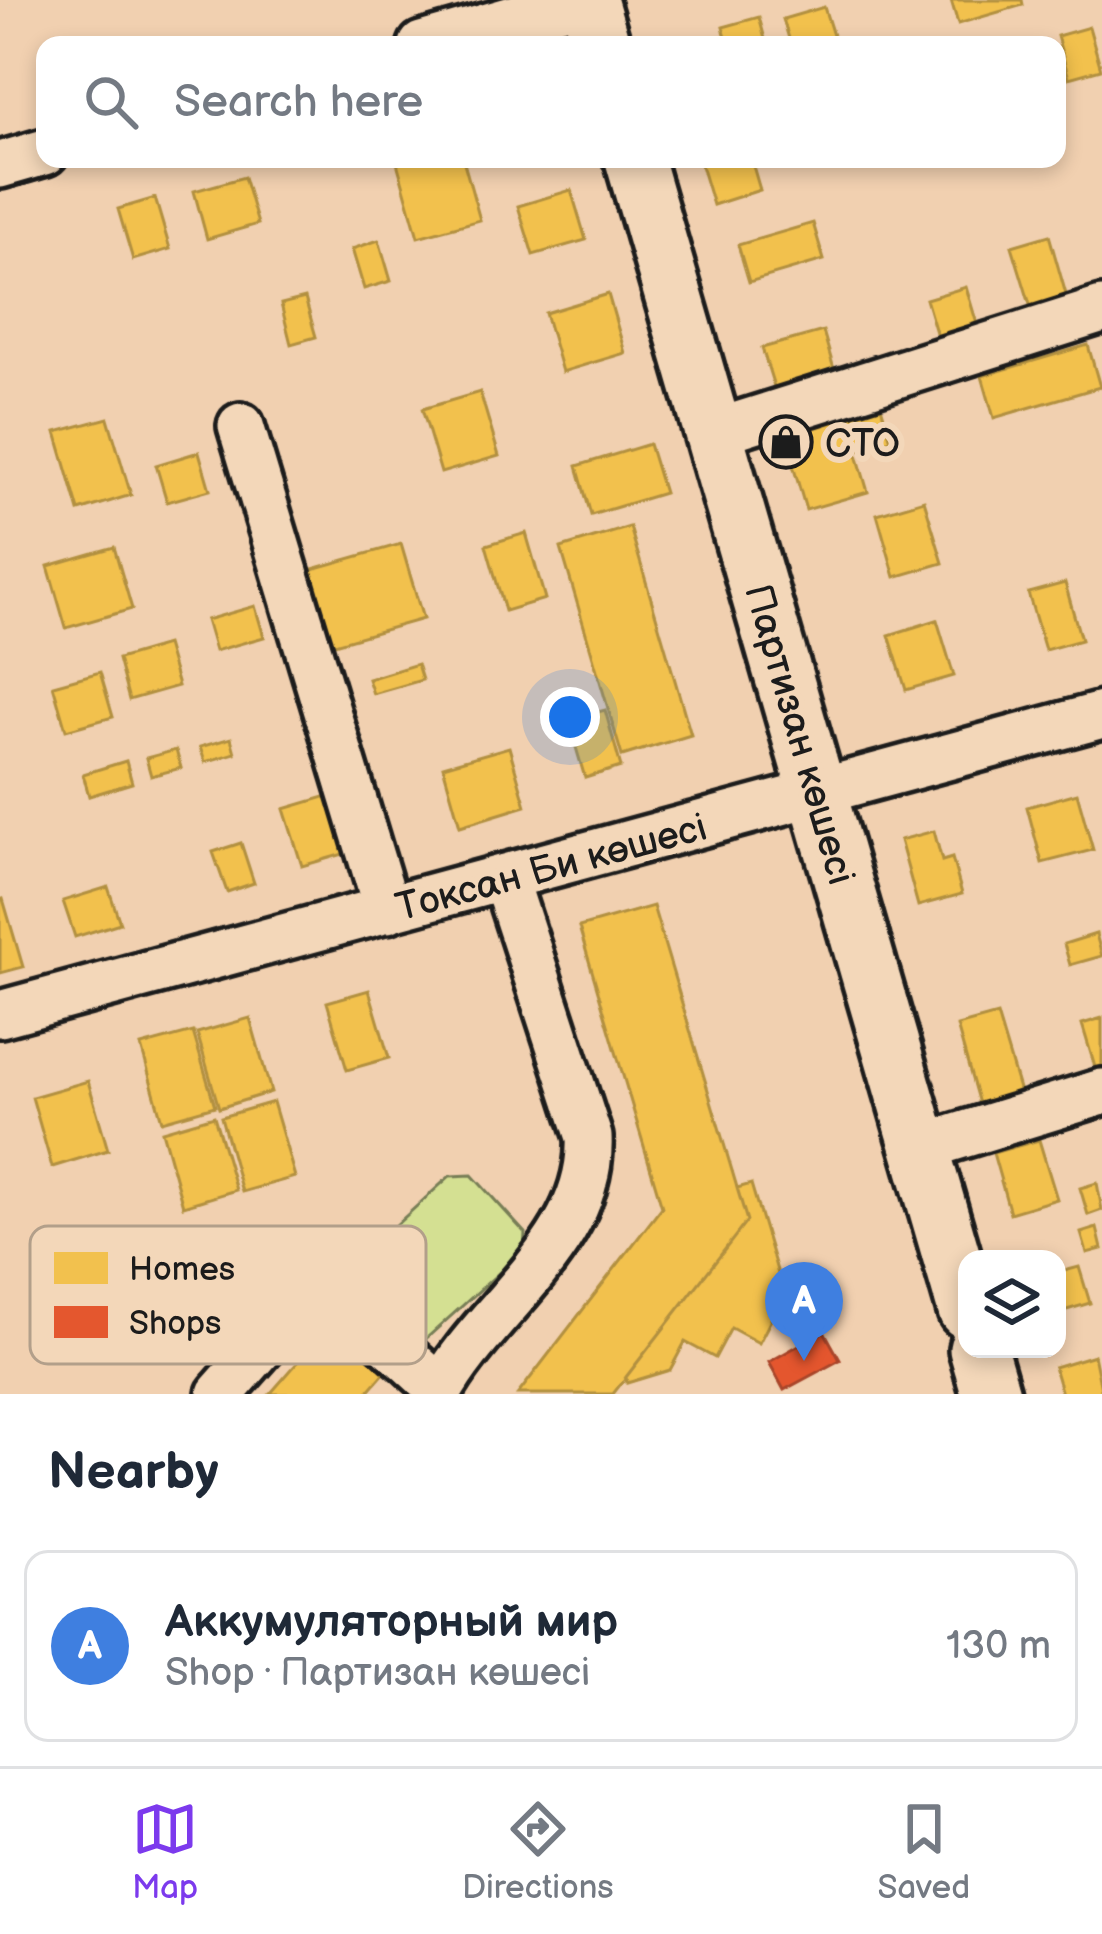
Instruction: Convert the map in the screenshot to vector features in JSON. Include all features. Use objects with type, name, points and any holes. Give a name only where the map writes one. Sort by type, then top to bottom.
[{"type":"main road","points":[[584,0],[598,36]]},
{"type":"main road","name":"Партизан көшесі","points":[[637,168],[958,1279]]},
{"type":"main road","points":[[981,1358],[992,1394]]},
{"type":"street","points":[[454,36],[584,0]]},
{"type":"street","points":[[0,165],[36,155]]},
{"type":"street","points":[[713,433],[1102,310]]},
{"type":"street","points":[[241,426],[386,910]]},
{"type":"street","name":"Токсан Би көшесі","points":[[0,1014],[1102,716]]},
{"type":"street","points":[[410,1364],[439,1391],[556,1240],[578,1198],[590,1157],[589,1137],[505,879]]},
{"type":"street","points":[[920,1148],[1102,1092]]},
{"type":"street","points":[[220,1394],[246,1364]]},
{"type":"green space","points":[[472,1175],[525,1233],[524,1250],[426,1339],[426,1226],[395,1226],[450,1176]]},
{"type":"building: Homes","points":[[951,0],[1022,0],[1023,5],[958,24]]},
{"type":"building: Homes","points":[[824,7],[833,36],[788,36],[783,19]]},
{"type":"building: Homes","points":[[759,17],[764,36],[726,36],[723,27]]},
{"type":"building: Homes","points":[[1089,27],[1101,69],[1069,78],[1066,36],[1057,36]]},
{"type":"building: Homes","points":[[399,168],[466,168],[480,220],[418,237]]},
{"type":"building: Homes","points":[[702,168],[754,168],[760,190],[713,205]]},
{"type":"building: Homes","points":[[244,177],[258,224],[207,239],[194,191]]},
{"type":"building: Homes","points":[[571,190],[586,240],[533,255],[518,206]]},
{"type":"building: Homes","points":[[155,198],[170,249],[133,260],[118,209]]},
{"type":"building: Homes","points":[[813,223],[824,260],[749,282],[738,245]]},
{"type":"building: Homes","points":[[1049,235],[1067,298],[1031,308],[1012,246]]},
{"type":"building: Homes","points":[[379,240],[391,281],[364,289],[352,249]]},
{"type":"building: Homes","points":[[966,287],[977,324],[937,336],[926,299]]},
{"type":"building: Homes","points":[[608,294],[625,353],[562,372],[545,313]]},
{"type":"building: Homes","points":[[305,298],[316,337],[291,344],[281,304]]},
{"type":"building: Homes","points":[[823,331],[836,376],[776,393],[762,348]]},
{"type":"building: Homes","points":[[1088,345],[1100,387],[994,418],[982,376]]},
{"type":"building: Homes","points":[[480,392],[499,456],[441,473],[422,409]]},
{"type":"building: Homes","points":[[878,396],[891,440],[856,451],[868,492],[806,510],[781,424]]},
{"type":"building: Homes","points":[[108,418],[131,495],[79,511],[56,432]]},
{"type":"building: Homes","points":[[649,444],[664,493],[591,515],[577,466]]},
{"type":"building: Homes","points":[[199,452],[210,490],[167,502],[156,465]]},
{"type":"building: Homes","points":[[924,500],[943,563],[895,577],[877,514]]},
{"type":"building: Homes","points":[[630,527],[691,735],[622,756],[561,548]]},
{"type":"building: Homes","points":[[526,533],[545,599],[505,611],[486,545]]},
{"type":"building: Homes","points":[[401,544],[423,619],[331,645],[309,570]]},
{"type":"building: Homes","points":[[114,547],[132,609],[66,628],[48,566]]},
{"type":"building: Homes","points":[[1065,583],[1081,640],[1045,650],[1028,593]]},
{"type":"building: Homes","points":[[255,606],[264,637],[215,651],[206,620]]},
{"type":"building: Homes","points":[[937,620],[954,676],[906,690],[889,635]]},
{"type":"building: Homes","points":[[166,645],[178,686],[129,700],[118,659]]},
{"type":"building: Homes","points":[[417,664],[422,680],[373,694],[368,679]]},
{"type":"building: Homes","points":[[100,672],[113,717],[66,730],[53,685]]},
{"type":"building: Homes","points":[[605,710],[621,767],[585,778],[568,720]]},
{"type":"building: Homes","points":[[231,738],[235,753],[205,762],[200,747]]},
{"type":"building: Homes","points":[[509,747],[526,806],[460,826],[443,766]]},
{"type":"building: Homes","points":[[176,750],[181,768],[151,776],[146,758]]},
{"type":"building: Homes","points":[[126,761],[132,783],[89,796],[83,774]]},
{"type":"building: Homes","points":[[1077,793],[1093,850],[1042,863],[1027,807]]},
{"type":"building: Homes","points":[[331,795],[347,853],[302,866],[284,809]]},
{"type":"building: Homes","points":[[934,831],[942,861],[952,858],[962,894],[918,906],[900,840]]},
{"type":"building: Homes","points":[[241,843],[254,883],[227,892],[213,852]]},
{"type":"building: Homes","points":[[108,887],[120,923],[75,937],[63,901]]},
{"type":"building: Homes","points":[[0,900],[23,967],[0,973]]},
{"type":"building: Homes","points":[[653,906],[747,1221],[613,1394],[518,1394],[662,1207],[579,927]]},
{"type":"building: Homes","points":[[1096,934],[1102,956],[1070,965],[1064,944]]},
{"type":"building: Homes","points":[[369,990],[389,1058],[347,1070],[327,1002]]},
{"type":"building: Homes","points":[[997,1015],[1022,1099],[981,1111],[957,1026]]},
{"type":"building: Homes","points":[[250,1018],[271,1092],[219,1108],[197,1033]]},
{"type":"building: Homes","points":[[1102,1018],[1102,1072],[1097,1074],[1082,1024]]},
{"type":"building: Homes","points":[[193,1032],[215,1106],[162,1121],[141,1046]]},
{"type":"building: Homes","points":[[88,1081],[108,1150],[52,1167],[32,1097]]},
{"type":"building: Homes","points":[[273,1102],[295,1177],[242,1192],[221,1117]]},
{"type":"building: Homes","points":[[214,1116],[236,1190],[183,1206],[162,1131]]},
{"type":"building: Homes","points":[[1039,1140],[1057,1199],[1010,1213],[993,1153]]},
{"type":"building: Homes","points":[[1097,1183],[1102,1210],[1088,1215],[1080,1188]]},
{"type":"building: Homes","points":[[751,1184],[784,1294],[759,1343],[731,1328],[715,1358],[685,1342],[670,1370],[627,1383],[626,1377],[747,1221],[737,1188]]},
{"type":"building: Homes","points":[[1097,1228],[1102,1249],[1087,1253],[1081,1233]]},
{"type":"building: Homes","points":[[1079,1267],[1090,1303],[1066,1310],[1066,1271]]},
{"type":"building: Homes","points":[[1094,1355],[1102,1394],[1062,1394],[1054,1367]]},
{"type":"building: Homes","points":[[296,1364],[392,1364],[366,1394],[270,1394]]},
{"type":"building: Shops","points":[[824,1331],[840,1360],[784,1390],[769,1362]]},
{"type":"place","name":"СТО","points":[[786,442]]},
{"type":"place","name":"Аккумуляторный мир","points":[[804,1361]]}]
